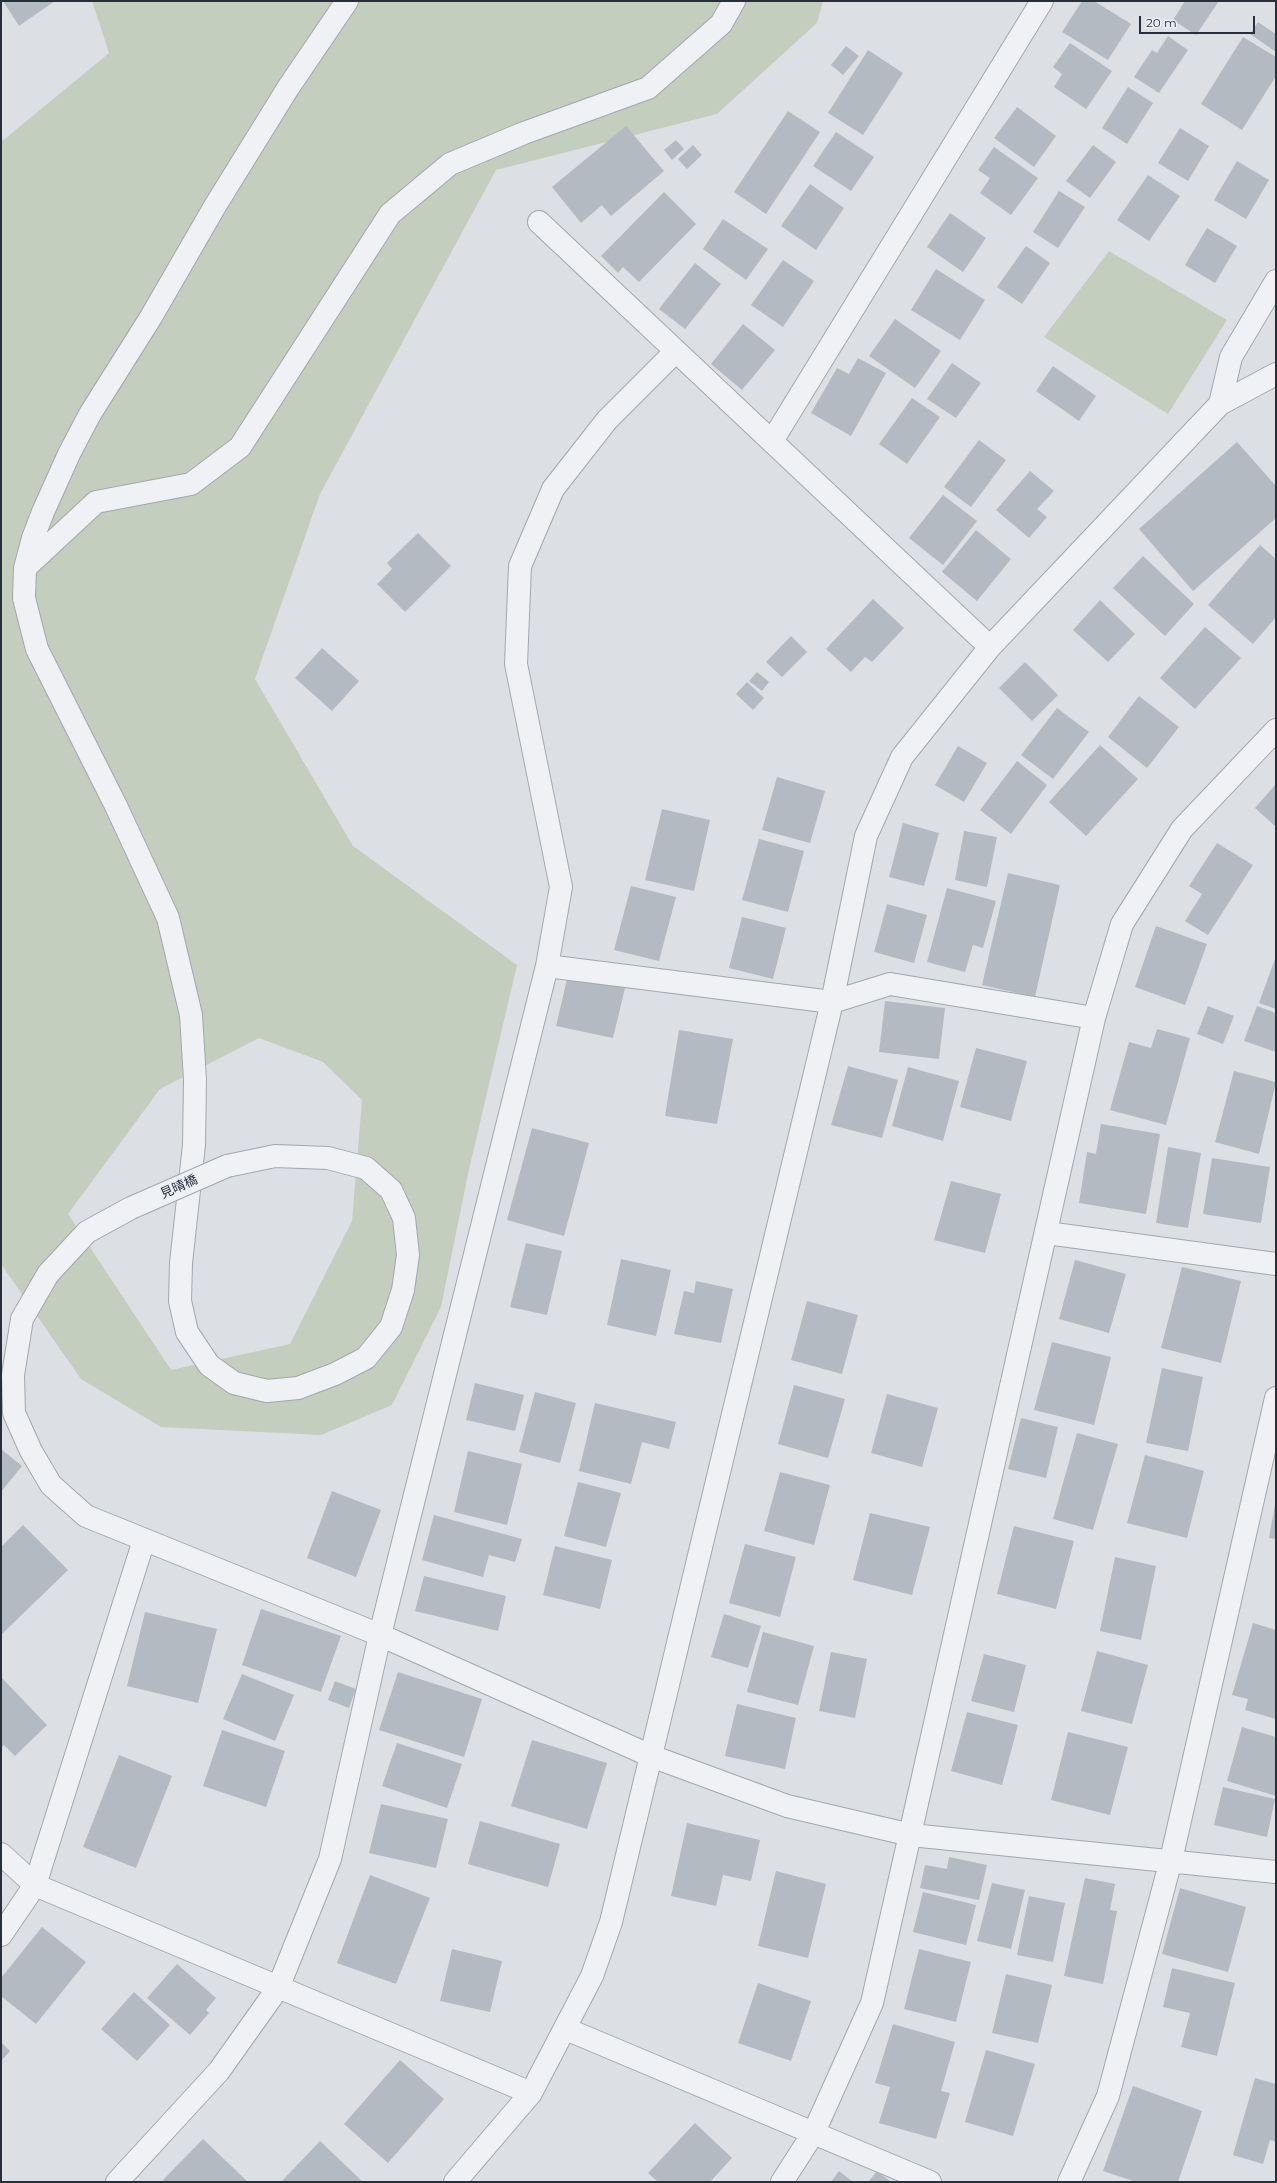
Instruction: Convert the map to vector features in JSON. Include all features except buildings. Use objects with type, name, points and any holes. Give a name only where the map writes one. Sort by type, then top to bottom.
[{"type":"street","name":"見晴橋","points":[[347,1],[288,88],[219,199],[150,317],[90,414],[69,454],[33,538],[25,568],[24,598],[37,649],[116,806],[168,918],[191,1015],[195,1080],[194,1145],[181,1263],[180,1301],[187,1332],[209,1365],[234,1383],[267,1391],[298,1388],[335,1374],[366,1358],[391,1327],[403,1290],[407,1248],[404,1218],[391,1190],[366,1168],[328,1158],[276,1156],[227,1166],[131,1208],[87,1232],[48,1274],[22,1318],[13,1375],[14,1414],[31,1452],[51,1485],[86,1516],[380,1635],[651,1756],[787,1806],[911,1835],[1171,1860],[1276,1872]]},
{"type":"street","points":[[25,568],[96,502],[191,484],[240,447],[390,214],[450,164],[524,133],[648,88],[721,24],[734,1]]},
{"type":"street","points":[[772,441],[1042,1]]},
{"type":"street","points":[[539,222],[990,647]]},
{"type":"street","points":[[1220,404],[1231,357],[1276,281]]},
{"type":"street","points":[[117,2182],[219,2071],[278,1988],[330,1859],[380,1635],[547,966],[561,887],[516,664],[520,566],[552,489],[607,420],[676,351]]},
{"type":"street","points":[[455,2182],[531,2093],[566,2029],[592,1976],[612,1922],[832,1002],[866,836],[902,757],[990,647],[1220,404],[1276,374]]},
{"type":"street","points":[[782,2182],[814,2132],[872,2002],[1047,1233],[1094,1018],[1122,924],[1182,829],[1276,730]]},
{"type":"street","points":[[547,966],[832,1002],[890,984],[1094,1018]]},
{"type":"street","points":[[1047,1233],[1276,1264]]},
{"type":"street","points":[[1069,2182],[1108,2096],[1171,1860],[1276,1398]]},
{"type":"street","points":[[1,1935],[35,1885],[144,1540]]},
{"type":"street","points":[[1,1854],[35,1885],[531,2093]]},
{"type":"street","points":[[566,2029],[930,2182]]},
{"type":"green space","points":[[92,1],[823,1],[817,23],[717,114],[496,170],[320,494],[255,679],[353,846],[517,965],[468,1174],[441,1307],[392,1405],[321,1435],[161,1427],[81,1379],[1,1264],[1,142],[109,53]],"holes":[[[259,1038],[323,1062],[362,1100],[352,1221],[290,1344],[171,1370],[68,1214],[160,1089]]]},
{"type":"green space","points":[[1109,251],[1227,320],[1168,414],[1044,337]]}]
